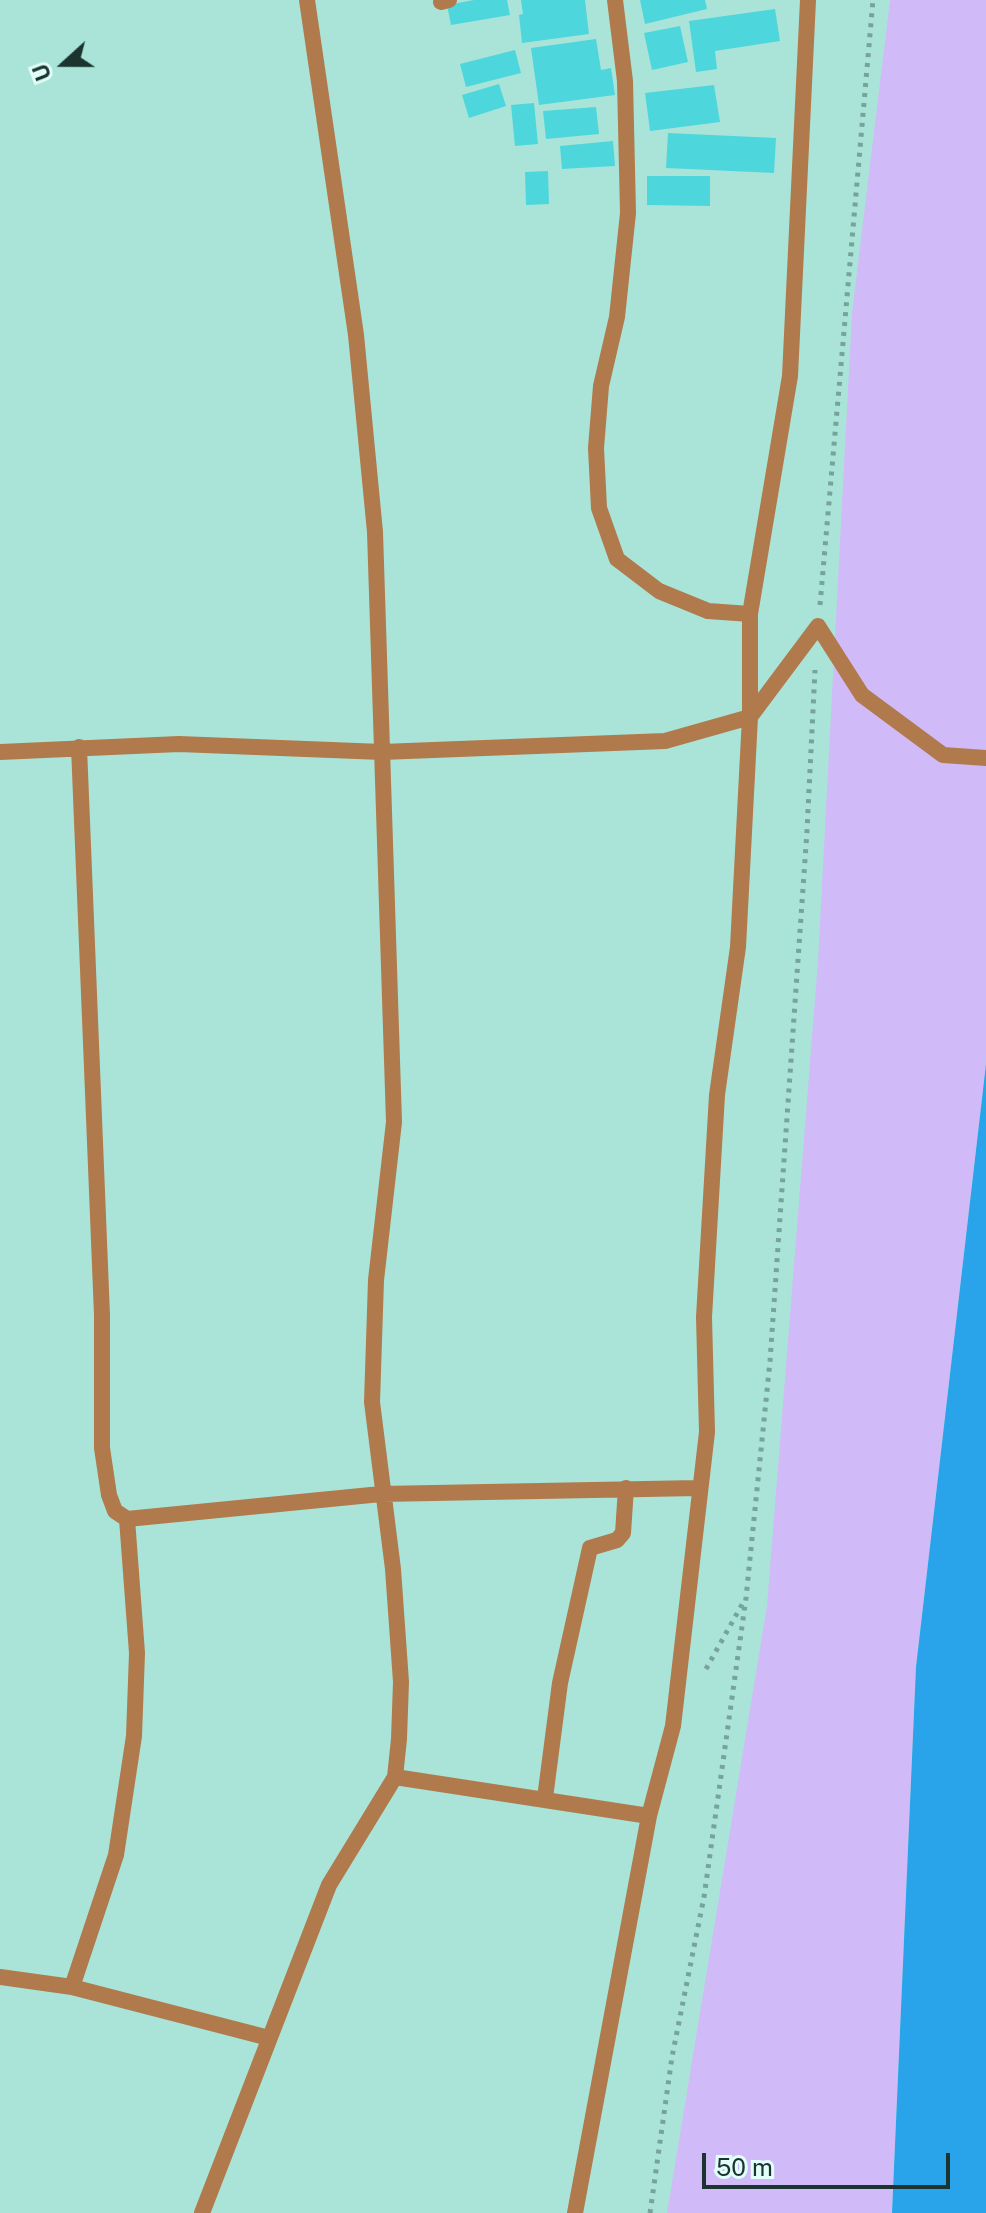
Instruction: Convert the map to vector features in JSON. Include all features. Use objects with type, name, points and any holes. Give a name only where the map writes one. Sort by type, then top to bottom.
[{"type":"street","points":[[202,2213],[329,1885],[395,1777],[401,1682],[393,1569],[381,1494],[372,1402],[375,1310],[394,1122],[375,532],[356,335],[307,0]]},
{"type":"street","points":[[615,0],[625,81],[628,213],[617,317],[601,386],[596,448],[599,508],[617,559],[659,591],[708,611],[750,614]]},
{"type":"street","points":[[575,2213],[649,1816],[673,1726],[698,1488],[707,1432],[704,1317],[717,1095],[738,947],[750,717],[750,614],[790,376],[808,0]]},
{"type":"street","points":[[0,752],[179,744],[382,752],[665,741],[750,717],[818,626],[862,695],[943,755],[986,758]]},
{"type":"street","points":[[79,747],[102,1315],[102,1448],[109,1495],[115,1511],[127,1519],[381,1494],[698,1488]]},
{"type":"street","points":[[545,1798],[560,1683],[590,1548],[617,1540],[623,1533],[626,1488]]},
{"type":"street","points":[[72,1987],[116,1855],[134,1736],[137,1653],[127,1519]]},
{"type":"street","points":[[395,1777],[649,1816]]},
{"type":"street","points":[[0,1977],[72,1987],[269,2038]]},
{"type":"path","points":[[650,2213],[672,2057],[704,1897],[746,1598],[770,1361],[818,626],[873,0]]},
{"type":"path","points":[[702,1675],[746,1598]]},
{"type":"shaded area","points":[[890,0],[986,0],[986,1064],[916,1667],[892,2213],[667,2213],[767,1606],[818,961],[852,313]]},
{"type":"water","points":[[986,1064],[986,2213],[892,2213],[916,1667]]},
{"type":"building","points":[[474,0],[507,0],[510,15],[451,25],[447,5]]},
{"type":"building","points":[[521,0],[585,0],[589,34],[522,43]]},
{"type":"building","points":[[640,0],[705,0],[707,9],[645,24]]},
{"type":"building","points":[[775,9],[780,41],[715,51],[717,69],[696,72],[689,21]]},
{"type":"building","points":[[680,26],[688,62],[652,70],[644,33]]},
{"type":"building","points":[[596,39],[601,70],[611,68],[615,95],[539,105],[531,48]]},
{"type":"building","points":[[515,50],[521,73],[466,87],[460,64]]},
{"type":"building","points":[[499,84],[506,106],[469,118],[462,95]]},
{"type":"building","points":[[714,85],[720,122],[650,131],[645,93]]},
{"type":"building","points":[[534,103],[538,144],[515,146],[511,105]]},
{"type":"building","points":[[596,107],[599,134],[546,139],[543,111]]},
{"type":"building","points":[[668,133],[776,138],[774,173],[666,168]]},
{"type":"building","points":[[613,141],[615,166],[562,169],[560,146]]},
{"type":"building","points":[[548,171],[549,204],[526,205],[525,172]]},
{"type":"building","points":[[647,176],[710,176],[710,206],[647,205]]}]
